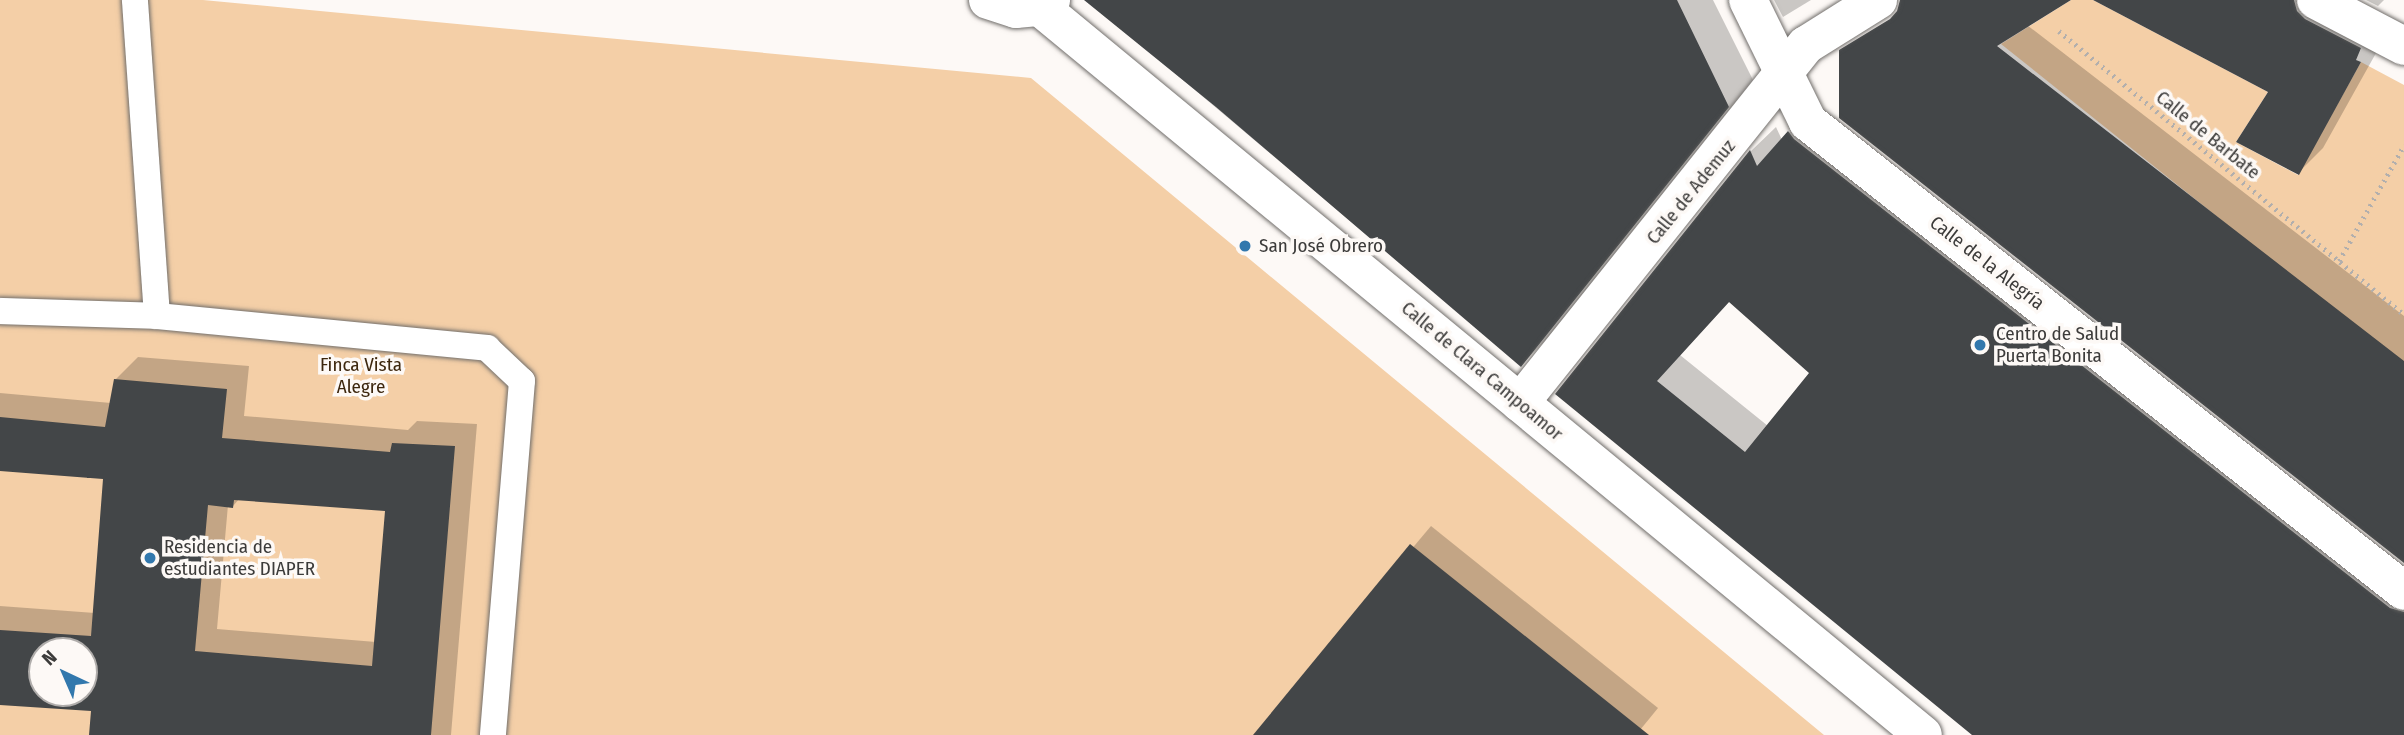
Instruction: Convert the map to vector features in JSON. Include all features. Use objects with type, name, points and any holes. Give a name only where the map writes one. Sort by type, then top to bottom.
[{"type":"street","name":"Calle de la Alegría","points":[[1748,0],[1808,122],[2404,591]]},
{"type":"street","name":"Calle de Ademuz","points":[[1520,403],[1806,45],[1878,0]]},
{"type":"street","points":[[2316,0],[2404,46]]},
{"type":"street","points":[[982,1],[1016,9],[1045,3]]},
{"type":"street","name":"Calle de Clara Campoamor","points":[[1045,3],[1520,403],[1923,735]]},
{"type":"lane","points":[[135,0],[157,316]]},
{"type":"lane","points":[[0,311],[157,316],[487,348],[522,381],[493,735]]},
{"type":"path","name":"Calle de Barbate","points":[[2059,31],[2404,314]]},
{"type":"path","points":[[2339,261],[2404,145]]},
{"type":"green space","name":"Finca Vista Alegre","points":[[0,0],[203,0],[1031,78],[1824,735],[0,735]]},
{"type":"green space","points":[[2071,0],[2093,0],[2268,92],[2236,142],[2298,175],[2361,62],[2404,85],[2404,366],[2001,44]]},
{"type":"building","points":[[1084,0],[1677,0],[1729,107],[1521,367],[1216,107]]},
{"type":"building","points":[[1900,0],[2071,0],[1997,46],[2404,361],[2404,563],[1839,118],[1839,50],[1890,19],[1897,11]]},
{"type":"building","points":[[2093,0],[2294,0],[2297,11],[2305,19],[2361,48],[2356,60],[2361,62],[2299,175],[2236,142],[2268,92]]},
{"type":"building","points":[[1788,131],[1794,139],[2390,608],[2404,612],[2404,735],[1972,735],[1555,394],[1750,150],[1757,166]],"holes":[[[1729,302],[1809,373],[1745,452],[1657,381]]]},
{"type":"building","name":"Residencia de estudiantes DIAPER","points":[[114,379],[227,389],[222,438],[390,452],[392,443],[455,446],[431,735],[89,735],[91,711],[30,707],[98,707],[98,637],[28,637],[28,707],[0,705],[0,630],[91,636],[103,479],[0,471],[0,417],[105,427]],"holes":[[[234,500],[385,511],[372,666],[195,651],[208,505],[233,508]]]},
{"type":"building","points":[[1410,544],[1649,735],[1253,735]]},
{"type":"place","name":"San José Obrero","points":[[1245,246]]},
{"type":"place","name":"Centro de Salud Puerta Bonita","points":[[1980,345]]},
{"type":"place","name":"Residencia de estudiantes DIAPER","points":[[150,558]]}]
